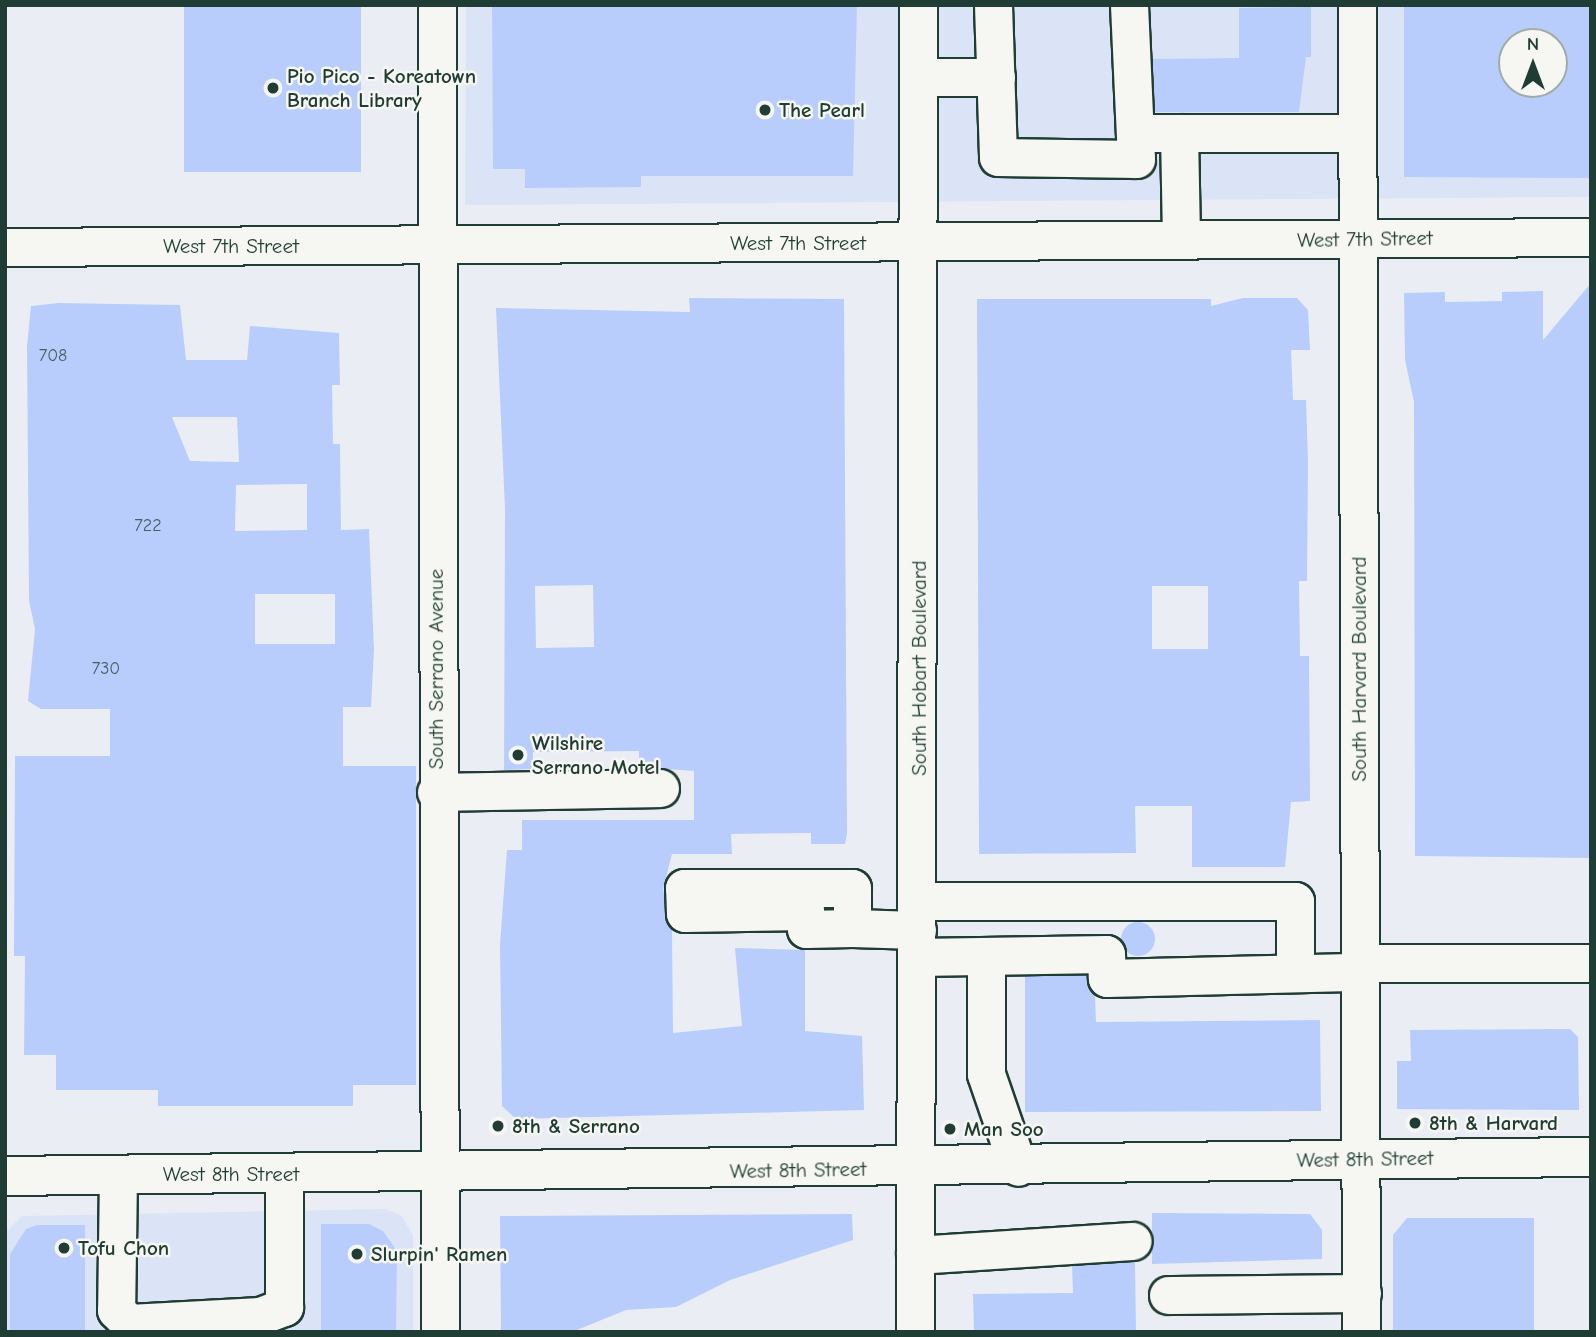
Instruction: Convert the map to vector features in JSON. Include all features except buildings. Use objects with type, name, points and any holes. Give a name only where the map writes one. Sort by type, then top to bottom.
[{"type":"main road","name":"West 8th Street","points":[[5,1176],[916,1169],[1591,1157]]},
{"type":"street","name":"South Serrano Avenue","points":[[437,5],[436,1173],[440,1332]]},
{"type":"street","name":"South Hobart Boulevard","points":[[915,1332],[921,242],[918,5]]},
{"type":"street","points":[[993,5],[998,157],[1136,159],[1129,5]]},
{"type":"street","name":"South Harvard Boulevard","points":[[1357,5],[1362,1332]]},
{"type":"street","points":[[919,77],[996,77]]},
{"type":"street","points":[[1135,133],[1356,133]]},
{"type":"street","points":[[1179,133],[1181,240]]},
{"type":"street","name":"West 7th Street","points":[[5,247],[1591,237]]},
{"type":"street","points":[[436,792],[660,788]]},
{"type":"street","points":[[852,928],[917,929],[1296,901],[1295,973]]},
{"type":"street","points":[[917,929],[986,956],[1106,954],[1107,978],[1295,973],[1361,967],[1591,963]]},
{"type":"street","points":[[986,956],[986,1074],[1018,1167]]},
{"type":"street","points":[[118,1175],[117,1310],[129,1323],[260,1316],[284,1307],[284,1174]]},
{"type":"street","points":[[915,1255],[1133,1241]]},
{"type":"street","points":[[1168,1295],[1362,1293]]},
{"type":"shaded area","points":[[466,5],[1591,5],[1591,197],[465,205]]},
{"type":"shaded area","points":[[385,1209],[402,1216],[413,1235],[413,1332],[5,1332],[5,1233],[22,1216]]},
{"type":"place","name":"Pio Pico - Koreatown Branch Library","points":[[273,88]]},
{"type":"place","name":"The Pearl","points":[[765,110]]},
{"type":"place","name":"Wilshire Serrano Motel","points":[[518,755]]},
{"type":"place","name":"8th & Harvard","points":[[1415,1123]]},
{"type":"place","name":"8th & Serrano","points":[[498,1126]]},
{"type":"place","name":"Man Soo","points":[[950,1129]]},
{"type":"place","name":"Tofu Chon","points":[[64,1248]]},
{"type":"place","name":"Slurpin' Ramen","points":[[357,1254]]}]
